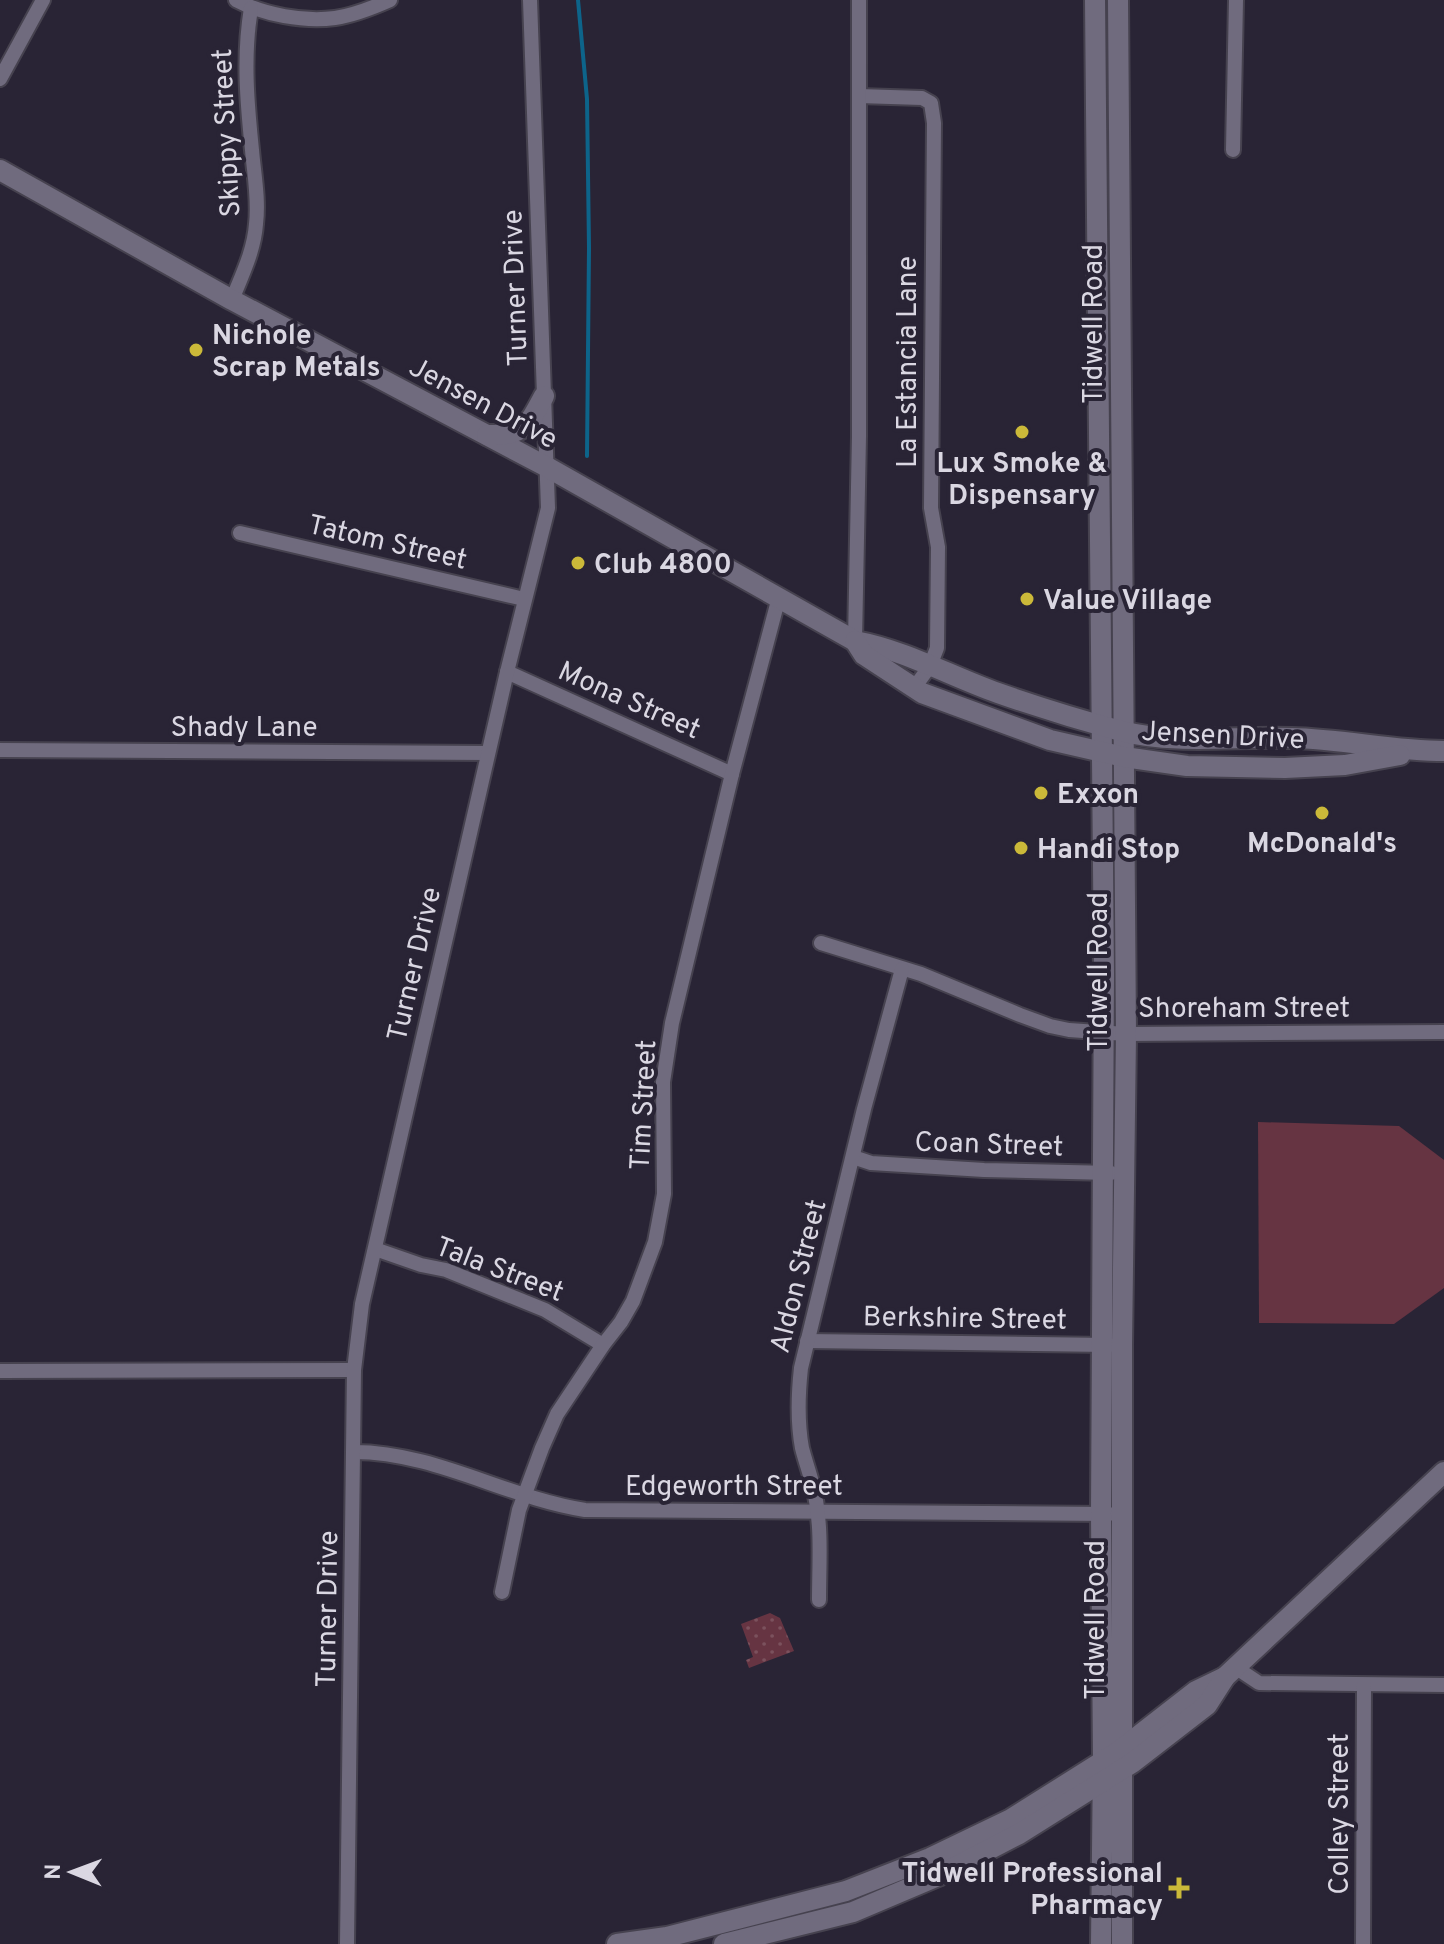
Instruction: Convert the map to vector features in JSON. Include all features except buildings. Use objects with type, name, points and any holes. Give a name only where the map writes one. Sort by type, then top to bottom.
[{"type":"main road","name":"Tidwell Road","points":[[1095,0],[1103,725],[1102,1172],[1112,1345]]},
{"type":"main road","name":"Tidwell Road","points":[[1101,1944],[1112,1345],[1123,1173],[1126,1034],[1118,0]]},
{"type":"main road","points":[[1096,63],[1119,61]]},
{"type":"main road","name":"Jensen Drive","points":[[0,170],[232,300],[547,467],[855,641],[879,645],[998,693],[1124,732],[1183,739],[1290,737],[1434,751]]},
{"type":"main road","points":[[1098,211],[1119,212]]},
{"type":"main road","points":[[1099,357],[1120,356]]},
{"type":"main road","points":[[485,435],[510,435],[521,429],[532,419],[544,396]]},
{"type":"main road","points":[[1100,492],[1122,491]]},
{"type":"main road","points":[[1101,591],[1123,590]]},
{"type":"main road","name":"Jensen Drive","points":[[855,641],[864,655],[922,693],[1050,740],[1124,757],[1187,766],[1285,768],[1345,765],[1434,751]]},
{"type":"main road","points":[[724,1944],[781,1937],[853,1912],[1011,1819],[1123,1758],[1196,1691],[1230,1672],[1444,1472]]},
{"type":"main road","name":"Tidwell Road","points":[[1111,1514],[1123,1758],[1122,1944]]},
{"type":"main road","points":[[617,1944],[667,1937],[934,1867]]},
{"type":"street","points":[[0,79],[43,0]]},
{"type":"street","points":[[236,0],[251,8],[305,18],[334,18],[364,11],[390,0]]},
{"type":"street","name":"Turner Drive","points":[[347,1944],[354,1370],[362,1304],[488,753],[548,508],[530,0]]},
{"type":"street","points":[[855,641],[859,436],[859,0]]},
{"type":"street","points":[[1233,150],[1236,0]]},
{"type":"street","name":"Skippy Street","points":[[232,300],[248,260],[256,224],[257,198],[245,76],[251,8]]},
{"type":"street","name":"La Estancia Lane","points":[[859,96],[922,98],[931,103],[934,123],[931,508],[938,547],[937,648],[930,666],[914,688]]},
{"type":"street","name":"Tatom Street","points":[[240,533],[524,599]]},
{"type":"street","name":"Tim Street","points":[[502,1592],[519,1510],[542,1448],[557,1414],[633,1301],[655,1242],[664,1194],[663,1094],[668,1045],[732,774],[779,597]]},
{"type":"street","name":"Mona Street","points":[[507,672],[732,774]]},
{"type":"street","name":"Shady Lane","points":[[0,750],[488,753]]},
{"type":"street","name":"Shoreham Street","points":[[821,943],[921,974],[988,1003],[1069,1030],[1126,1034],[1444,1032]]},
{"type":"street","name":"Aldon Street","points":[[819,1600],[818,1512],[802,1448],[797,1396],[807,1341],[902,969]]},
{"type":"street","name":"Coan Street","points":[[853,1157],[871,1163],[984,1170],[1123,1173]]},
{"type":"street","name":"Tala Street","points":[[375,1249],[446,1270],[545,1310],[603,1345]]},
{"type":"street","name":"Berkshire Street","points":[[807,1341],[1112,1345]]},
{"type":"street","points":[[0,1371],[354,1370]]},
{"type":"street","name":"Edgeworth Street","points":[[354,1452],[412,1459],[477,1477],[549,1503],[585,1510],[1111,1514]]},
{"type":"street","points":[[1230,1672],[1259,1683],[1444,1685]]},
{"type":"street","name":"Colley Street","points":[[1363,1944],[1364,1685]]},
{"type":"street","points":[[777,1908],[781,1937]]},
{"type":"shaded area","points":[[1258,1122],[1399,1126],[1444,1160],[1444,1288],[1394,1324],[1259,1323]]},
{"type":"shaded area","points":[[770,1613],[780,1618],[794,1651],[749,1668],[746,1660],[753,1657],[741,1624]]},
{"type":"waterway","points":[[578,0],[587,99],[587,456]]},
{"type":"place","name":"Nichole Scrap Metals","points":[[196,350]]},
{"type":"place","name":"Lux Smoke & Dispensary","points":[[1022,432]]},
{"type":"place","name":"Club 4800","points":[[578,563]]},
{"type":"place","name":"Value Village","points":[[1027,599]]},
{"type":"place","name":"Exxon","points":[[1041,793]]},
{"type":"place","name":"McDonald's","points":[[1322,813]]},
{"type":"place","name":"Handi Stop","points":[[1021,848]]},
{"type":"place","name":"Tidwell Professional Pharmacy","points":[[1179,1888]]}]
